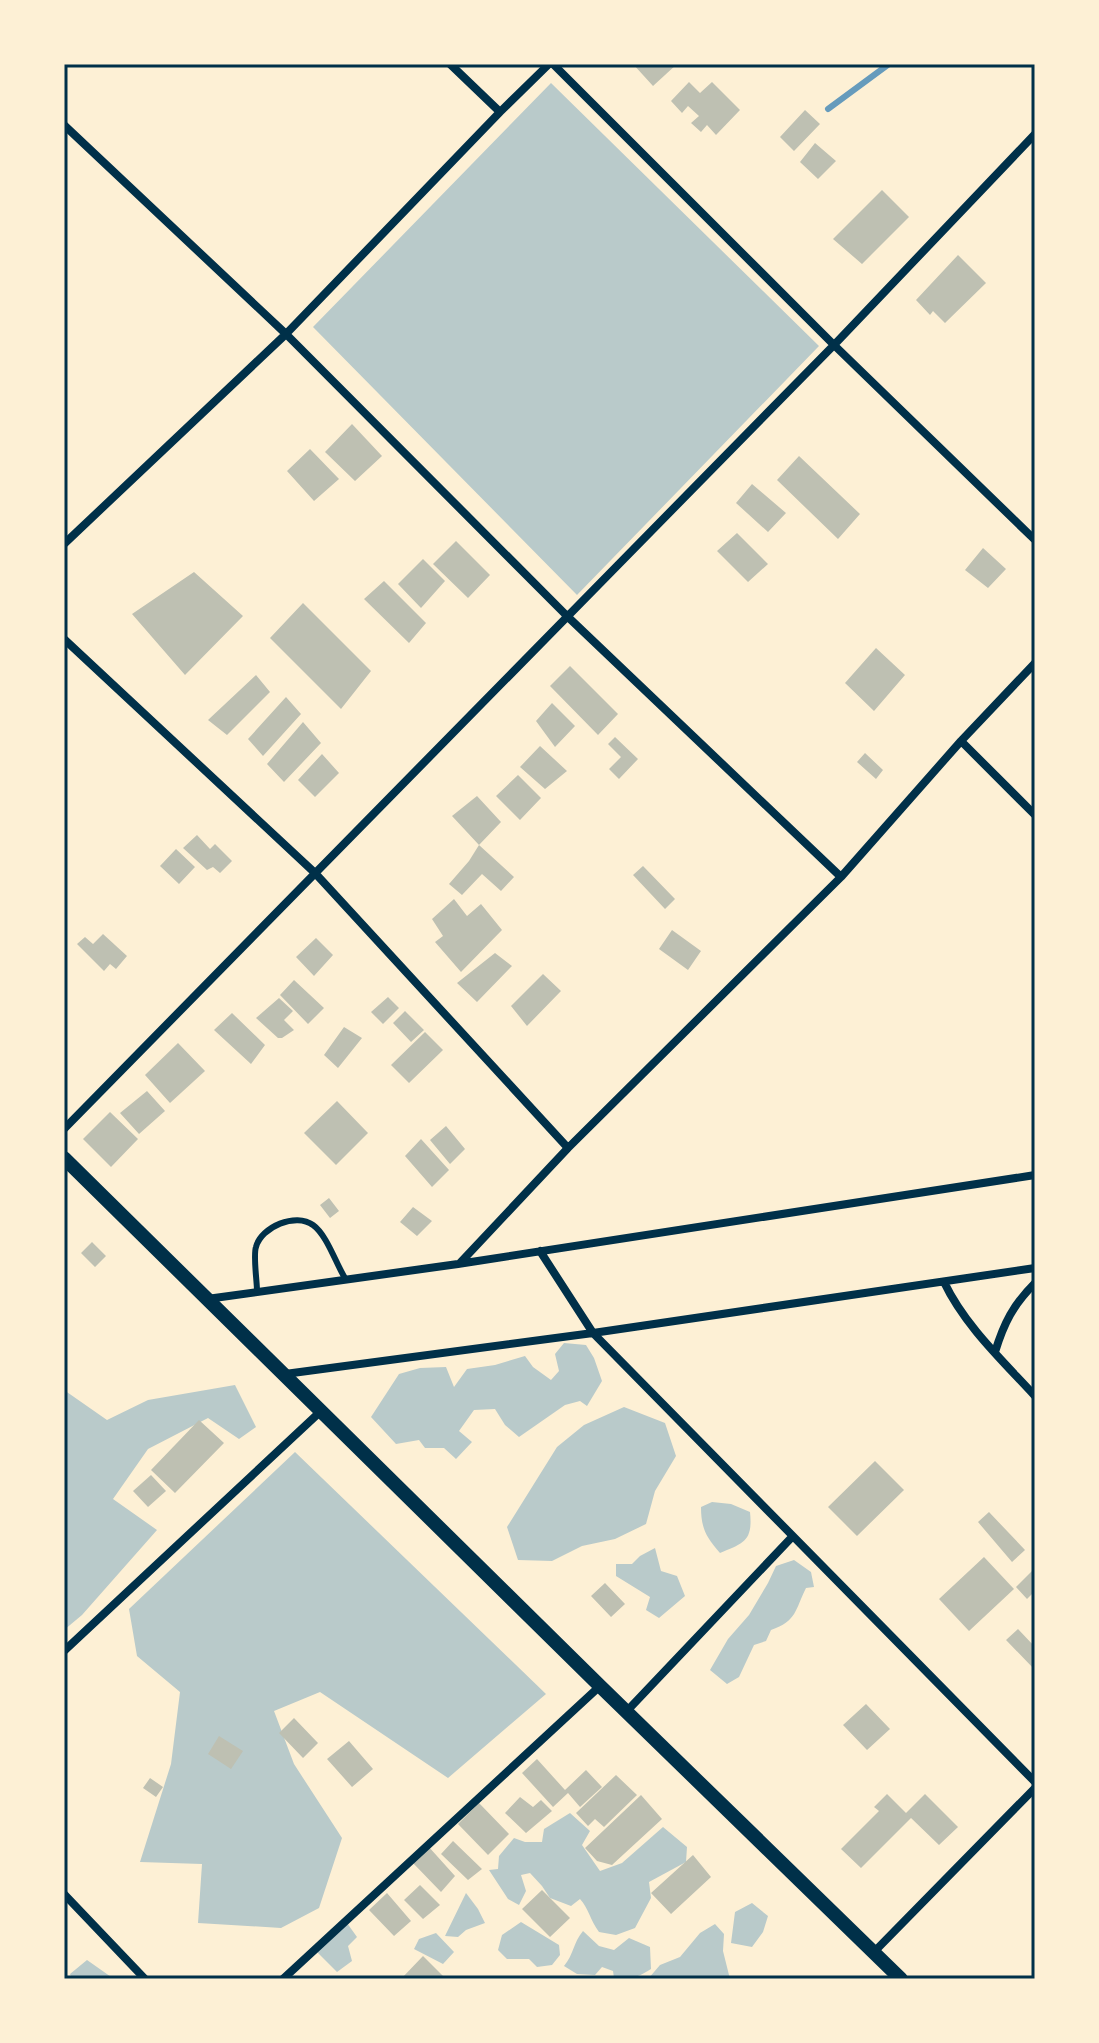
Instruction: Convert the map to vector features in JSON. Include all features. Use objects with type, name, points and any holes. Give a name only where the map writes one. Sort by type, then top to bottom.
[{"type":"street","points":[[450,64],[500,112]]},
{"type":"street","points":[[64,544],[286,334],[500,112],[551,64],[1035,540]]},
{"type":"street","points":[[64,125],[286,334],[568,617],[841,877]]},
{"type":"street","points":[[64,1129],[834,345],[1035,134]]},
{"type":"street","points":[[64,639],[315,873],[568,1148]]},
{"type":"street","points":[[458,1264],[568,1148],[841,877],[961,741],[1035,663]]},
{"type":"street","points":[[961,741],[1035,815]]},
{"type":"street","points":[[64,1158],[901,1979]]},
{"type":"street","points":[[207,1299],[458,1264],[1035,1175]]},
{"type":"street","points":[[540,1251],[593,1333],[1035,1785],[874,1952]]},
{"type":"street","points":[[284,1375],[1035,1268]]},
{"type":"street","points":[[944,1282],[953,1301],[1035,1396]]},
{"type":"street","points":[[995,1352],[1019,1298],[1035,1283]]},
{"type":"street","points":[[64,1651],[321,1411]]},
{"type":"street","points":[[626,1712],[792,1537]]},
{"type":"street","points":[[283,1979],[600,1686]]},
{"type":"street","points":[[64,1894],[145,1979]]},
{"type":"lane","points":[[257,1291],[256,1247],[273,1226],[294,1221],[312,1223],[345,1278]]},
{"type":"shaded area","points":[[551,83],[819,346],[577,595],[313,327]]},
{"type":"shaded area","points":[[564,1343],[586,1345],[602,1381],[587,1406],[580,1401],[565,1405],[519,1437],[505,1425],[495,1409],[474,1410],[459,1431],[472,1442],[456,1459],[444,1448],[425,1448],[419,1440],[396,1444],[371,1417],[399,1374],[420,1368],[446,1367],[454,1387],[467,1369],[525,1356],[533,1367],[551,1380],[559,1371],[555,1354]]},
{"type":"shaded area","points":[[235,1385],[256,1427],[239,1439],[208,1418],[148,1449],[113,1499],[157,1530],[82,1615],[64,1630],[64,1390],[107,1420],[148,1400]]},
{"type":"shaded area","points":[[624,1407],[665,1423],[676,1456],[655,1491],[646,1524],[615,1539],[582,1546],[552,1561],[518,1560],[507,1527],[557,1447],[584,1425]]},
{"type":"shaded area","points":[[295,1452],[546,1694],[448,1778],[320,1692],[274,1711],[294,1764],[342,1838],[319,1908],[281,1928],[198,1923],[202,1864],[140,1862],[171,1764],[180,1692],[137,1656],[129,1609]]},
{"type":"shaded area","points":[[712,1502],[731,1504],[750,1512],[750,1529],[745,1540],[720,1553],[708,1537],[702,1521],[701,1507]]},
{"type":"shaded area","points":[[655,1548],[661,1571],[677,1576],[685,1596],[659,1618],[646,1610],[650,1597],[616,1576],[616,1564],[632,1564]]},
{"type":"shaded area","points":[[794,1560],[811,1572],[814,1587],[806,1588],[791,1619],[771,1630],[766,1641],[754,1645],[739,1677],[727,1684],[710,1670],[728,1639],[749,1615],[776,1566]]},
{"type":"shaded area","points":[[570,1813],[590,1831],[582,1845],[600,1871],[622,1863],[663,1827],[687,1847],[686,1862],[649,1882],[651,1898],[635,1928],[616,1935],[599,1932],[580,1899],[571,1906],[550,1898],[530,1873],[521,1875],[526,1891],[519,1905],[508,1899],[489,1870],[498,1869],[499,1856],[514,1838],[525,1842],[542,1842],[544,1829]]},
{"type":"shaded area","points":[[466,1893],[485,1923],[466,1930],[458,1937],[445,1936]]},
{"type":"shaded area","points":[[752,1903],[768,1916],[763,1932],[752,1947],[731,1943],[735,1912]]},
{"type":"shaded area","points":[[521,1922],[559,1945],[560,1955],[552,1965],[537,1967],[529,1959],[507,1959],[498,1950],[502,1935]]},
{"type":"shaded area","points":[[347,1923],[357,1937],[348,1946],[352,1961],[337,1972],[316,1951],[331,1929]]},
{"type":"shaded area","points":[[715,1924],[724,1934],[723,1951],[730,1979],[648,1979],[660,1965],[680,1957],[700,1933]]},
{"type":"shaded area","points":[[583,1931],[599,1946],[614,1950],[629,1938],[650,1947],[651,1969],[624,1979],[614,1978],[613,1971],[602,1967],[595,1975],[577,1974],[564,1966]]},
{"type":"shaded area","points":[[436,1933],[454,1952],[443,1964],[414,1949],[419,1939]]},
{"type":"shaded area","points":[[87,1960],[114,1979],[72,1979],[70,1974]]},
{"type":"building","points":[[633,64],[677,64],[653,86]]},
{"type":"building","points":[[689,82],[700,93],[712,82],[740,110],[716,135],[707,125],[701,132],[691,123],[699,116],[688,106],[682,113],[671,101]]},
{"type":"building","points":[[805,110],[820,124],[794,151],[780,137]]},
{"type":"building","points":[[815,143],[836,161],[818,179],[800,162]]},
{"type":"building","points":[[882,190],[909,217],[862,264],[833,239]]},
{"type":"building","points":[[958,255],[986,283],[945,323],[933,311],[930,315],[916,300]]},
{"type":"building","points":[[352,424],[382,456],[355,481],[325,452]]},
{"type":"building","points":[[310,449],[339,479],[314,501],[287,471]]},
{"type":"building","points":[[799,456],[860,514],[838,539],[777,480]]},
{"type":"building","points":[[752,484],[786,513],[768,532],[736,503]]},
{"type":"building","points":[[737,533],[768,564],[748,582],[717,551]]},
{"type":"building","points":[[456,541],[490,575],[468,598],[433,564]]},
{"type":"building","points":[[983,548],[1006,569],[988,588],[965,570]]},
{"type":"building","points":[[423,559],[445,581],[421,608],[398,584]]},
{"type":"building","points":[[194,572],[243,616],[185,675],[132,614]]},
{"type":"building","points":[[384,581],[426,623],[409,643],[364,599]]},
{"type":"building","points":[[303,603],[371,671],[341,709],[270,638]]},
{"type":"building","points":[[876,648],[905,675],[874,711],[845,683]]},
{"type":"building","points":[[570,666],[618,714],[598,735],[550,686]]},
{"type":"building","points":[[256,675],[270,692],[227,735],[208,720]]},
{"type":"building","points":[[286,697],[301,714],[263,756],[248,739]]},
{"type":"building","points":[[552,703],[575,726],[555,747],[536,721]]},
{"type":"building","points":[[303,722],[321,743],[284,782],[267,764]]},
{"type":"building","points":[[615,737],[638,759],[619,779],[609,769],[621,757],[608,744]]},
{"type":"building","points":[[540,746],[567,771],[545,789],[520,767]]},
{"type":"building","points":[[865,753],[883,770],[876,779],[857,762]]},
{"type":"building","points":[[322,754],[339,773],[315,797],[298,780]]},
{"type":"building","points":[[518,775],[541,798],[520,820],[496,796]]},
{"type":"building","points":[[477,796],[501,822],[479,845],[452,816]]},
{"type":"building","points":[[197,835],[210,849],[215,844],[232,861],[220,873],[213,867],[207,870],[183,848]]},
{"type":"building","points":[[479,845],[514,877],[501,891],[482,874],[462,895],[449,884]]},
{"type":"building","points":[[176,849],[195,867],[179,884],[160,866]]},
{"type":"building","points":[[643,866],[675,899],[665,909],[633,875]]},
{"type":"building","points":[[454,899],[467,916],[481,904],[502,930],[461,972],[435,942],[443,936],[432,919]]},
{"type":"building","points":[[672,930],[701,951],[688,970],[659,949]]},
{"type":"building","points":[[103,934],[127,956],[116,969],[110,964],[104,971],[77,944],[85,937],[93,944]]},
{"type":"building","points":[[316,938],[333,955],[314,976],[296,957]]},
{"type":"building","points":[[495,953],[512,966],[477,1002],[457,983]]},
{"type":"building","points":[[543,974],[561,991],[527,1026],[511,1006]]},
{"type":"building","points":[[294,980],[324,1008],[308,1024],[280,995]]},
{"type":"building","points":[[388,997],[399,1008],[383,1024],[371,1012]]},
{"type":"building","points":[[279,998],[293,1011],[284,1020],[294,1030],[282,1038],[278,1038],[256,1018]]},
{"type":"building","points":[[405,1011],[424,1030],[411,1042],[393,1023]]},
{"type":"building","points":[[232,1013],[265,1045],[251,1064],[214,1030]]},
{"type":"building","points":[[344,1027],[362,1038],[338,1068],[324,1055]]},
{"type":"building","points":[[425,1032],[443,1050],[409,1083],[391,1065]]},
{"type":"building","points":[[178,1043],[205,1071],[170,1103],[145,1075]]},
{"type":"building","points":[[147,1091],[165,1111],[139,1134],[120,1113]]},
{"type":"building","points":[[337,1101],[368,1133],[336,1165],[304,1133]]},
{"type":"building","points":[[110,1112],[138,1139],[111,1167],[83,1139]]},
{"type":"building","points":[[446,1126],[465,1149],[450,1164],[430,1140]]},
{"type":"building","points":[[421,1139],[449,1170],[432,1187],[405,1156]]},
{"type":"building","points":[[329,1198],[339,1211],[330,1218],[320,1205]]},
{"type":"building","points":[[413,1207],[432,1221],[417,1236],[400,1222]]},
{"type":"building","points":[[92,1242],[106,1256],[95,1267],[81,1253]]},
{"type":"building","points":[[199,1420],[224,1443],[175,1493],[151,1470]]},
{"type":"building","points":[[875,1461],[904,1490],[857,1536],[828,1507]]},
{"type":"building","points":[[151,1475],[166,1491],[148,1507],[133,1491]]},
{"type":"building","points":[[989,1512],[1025,1550],[1012,1562],[978,1522]]},
{"type":"building","points":[[984,1557],[1014,1589],[969,1631],[939,1599]]},
{"type":"building","points":[[1035,1568],[1035,1591],[1027,1599],[1016,1587]]},
{"type":"building","points":[[605,1583],[625,1604],[611,1617],[591,1596]]},
{"type":"building","points":[[1018,1629],[1035,1647],[1035,1670],[1006,1640]]},
{"type":"building","points":[[866,1704],[890,1729],[867,1750],[843,1725]]},
{"type":"building","points":[[294,1718],[318,1743],[303,1758],[279,1733]]},
{"type":"building","points":[[219,1736],[243,1751],[231,1769],[208,1754]]},
{"type":"building","points":[[349,1741],[373,1769],[352,1787],[327,1759]]},
{"type":"building","points":[[537,1759],[565,1790],[586,1770],[602,1787],[580,1807],[568,1793],[553,1807],[522,1773]]},
{"type":"building","points":[[616,1775],[637,1795],[604,1827],[595,1819],[588,1826],[576,1813]]},
{"type":"building","points":[[150,1778],[163,1787],[156,1797],[143,1788]]},
{"type":"building","points":[[887,1794],[906,1813],[925,1794],[958,1827],[939,1845],[911,1818],[861,1868],[841,1849],[879,1811],[874,1807]]},
{"type":"building","points":[[641,1795],[662,1819],[612,1865],[597,1861],[585,1848]]},
{"type":"building","points":[[520,1797],[533,1807],[541,1800],[552,1811],[526,1833],[505,1813]]},
{"type":"building","points":[[479,1803],[509,1834],[488,1855],[458,1824]]},
{"type":"building","points":[[453,1841],[482,1869],[468,1880],[441,1854]]},
{"type":"building","points":[[428,1846],[455,1876],[441,1892],[412,1862]]},
{"type":"building","points":[[693,1855],[711,1877],[671,1914],[651,1893]]},
{"type":"building","points":[[420,1885],[440,1905],[423,1919],[404,1900]]},
{"type":"building","points":[[542,1890],[570,1918],[550,1937],[522,1909]]},
{"type":"building","points":[[387,1893],[411,1921],[394,1936],[369,1910]]},
{"type":"building","points":[[423,1956],[446,1979],[401,1979]]},
{"type":"waterway","points":[[828,109],[889,64]]}]
